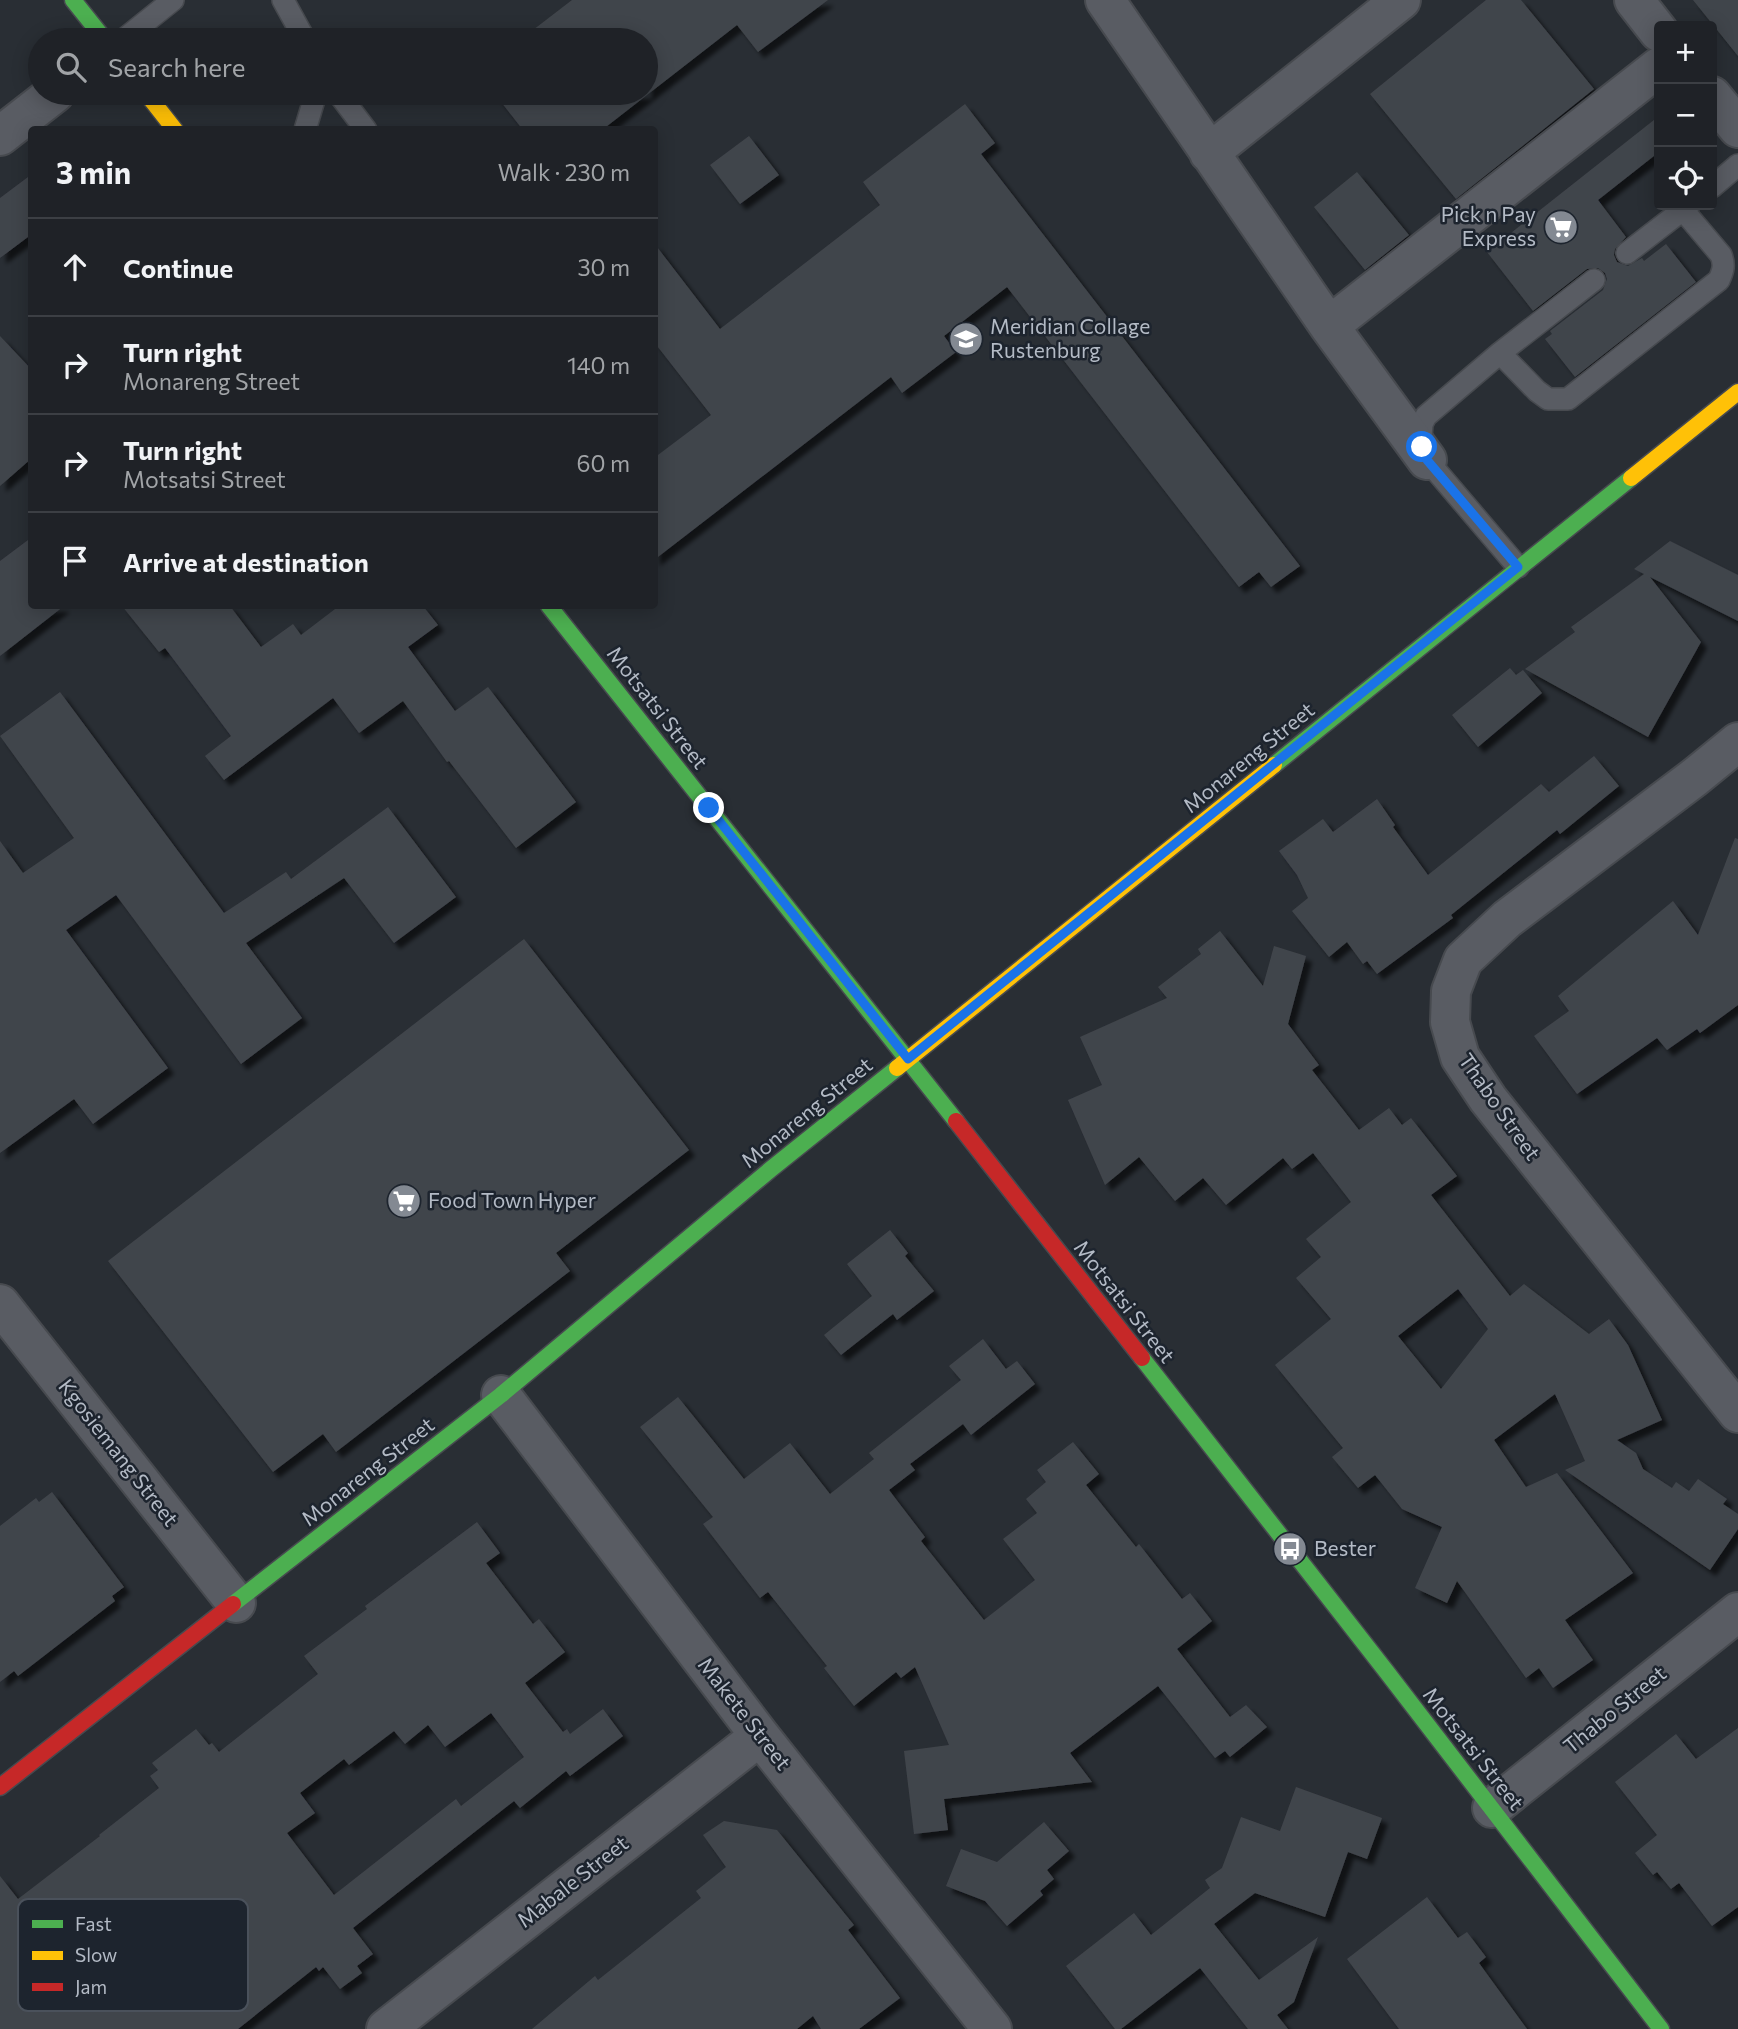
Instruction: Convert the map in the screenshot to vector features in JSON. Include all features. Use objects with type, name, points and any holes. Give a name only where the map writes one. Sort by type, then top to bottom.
[{"type":"street","points":[[73,0],[95,28]]},
{"type":"street","points":[[1105,0],[1329,326],[1427,460]]},
{"type":"street","points":[[1209,153],[1401,0]]},
{"type":"street","points":[[1634,0],[1654,26]]},
{"type":"street","points":[[1329,326],[1654,71]]},
{"type":"street","points":[[1717,102],[1738,128]]},
{"type":"street","points":[[0,136],[40,105]]},
{"type":"street","points":[[155,105],[172,126]]},
{"type":"street","name":"Monareng Street","points":[[0,1787],[501,1395],[771,1169],[1738,392]]},
{"type":"street","name":"Motsatsi Street","points":[[551,609],[908,1059],[1661,2029]]},
{"type":"street","name":"Thabo Street","points":[[1738,742],[1507,919],[1463,960],[1451,991],[1450,1022],[1460,1057],[1488,1099],[1738,1413]]},
{"type":"street","name":"Kgosiemang Street","points":[[0,1304],[236,1603]]},
{"type":"street","name":"Makete Street","points":[[501,1395],[760,1735],[992,2029]]},
{"type":"street","name":"Thabo Street","points":[[1492,1808],[1738,1612]]},
{"type":"street","name":"Mabale Street","points":[[386,2029],[760,1735]]},
{"type":"lane","points":[[138,28],[173,0]]},
{"type":"lane","points":[[283,0],[298,28]]},
{"type":"lane","points":[[305,126],[312,105]]},
{"type":"lane","points":[[347,105],[363,126]]},
{"type":"lane","points":[[1717,183],[1738,165]]},
{"type":"lane","points":[[1627,253],[1682,210]]},
{"type":"lane","points":[[1500,353],[1548,399],[1568,399],[1719,280],[1724,262],[1688,210]]},
{"type":"lane","points":[[1518,567],[1427,460],[1421,437],[1422,424],[1426,416],[1500,353],[1594,280]]},
{"type":"building","points":[[572,0],[828,0],[758,52],[737,25],[658,86],[658,28],[536,28]]},
{"type":"building","points":[[1486,0],[1521,0],[1594,89],[1456,199],[1370,94]]},
{"type":"building","points":[[1693,0],[1738,0],[1738,56],[1717,30],[1717,21],[1710,21]]},
{"type":"building","points":[[965,104],[995,143],[981,154],[1300,566],[1271,587],[1259,572],[1239,587],[1007,287],[944,336],[956,352],[902,393],[891,377],[658,557],[658,455],[711,415],[658,347],[658,248],[720,329],[880,205],[863,182]]},
{"type":"building","points":[[503,105],[634,105],[607,126],[520,126]]},
{"type":"building","points":[[1654,120],[1654,156],[1598,200],[1626,237],[1615,249],[1617,262],[1628,266],[1642,258],[1644,261],[1666,244],[1696,282],[1575,377],[1545,339],[1552,334],[1550,331],[1603,290],[1607,279],[1605,273],[1598,268],[1587,269],[1533,311],[1487,252]]},
{"type":"building","points":[[749,136],[779,175],[740,204],[710,165]]},
{"type":"building","points":[[1357,172],[1409,235],[1365,270],[1314,207]]},
{"type":"building","points":[[28,177],[28,237],[0,258],[0,198]]},
{"type":"building","points":[[0,336],[28,366],[28,462],[0,486]]},
{"type":"building","points":[[28,540],[28,609],[60,609],[0,656],[0,561]]},
{"type":"building","points":[[1670,541],[1738,575],[1738,621],[1650,577],[1701,642],[1648,737],[1525,669],[1575,632],[1571,627],[1644,574],[1634,569]]},
{"type":"building","points":[[124,609],[232,609],[261,647],[293,624],[301,635],[335,609],[425,609],[438,625],[408,647],[455,711],[488,687],[576,802],[516,848],[449,761],[447,762],[403,701],[359,733],[333,698],[224,780],[205,756],[231,736],[165,648],[159,652]]},
{"type":"building","points":[[1510,668],[1516,675],[1523,670],[1542,693],[1478,747],[1452,715]]},
{"type":"building","points":[[60,692],[224,913],[286,872],[291,879],[388,807],[456,897],[394,943],[344,878],[246,943],[302,1018],[241,1064],[116,895],[66,930],[168,1068],[93,1124],[74,1099],[0,1153],[0,841],[23,873],[74,838],[0,736]]},
{"type":"building","points":[[1594,756],[1619,786],[1560,834],[1557,830],[1451,915],[1453,918],[1377,974],[1367,961],[1363,964],[1347,942],[1329,957],[1292,911],[1308,898],[1297,875],[1279,851],[1323,819],[1333,832],[1377,799],[1395,825],[1393,827],[1428,875],[1541,784],[1549,792]]},
{"type":"building","points":[[1735,838],[1738,839],[1738,1005],[1700,1033],[1697,1029],[1667,1050],[1657,1038],[1577,1094],[1534,1036],[1569,1011],[1558,996],[1673,901],[1698,935]]},
{"type":"building","points":[[1220,931],[1263,986],[1274,946],[1306,956],[1288,1024],[1319,1065],[1312,1070],[1359,1130],[1389,1108],[1402,1125],[1411,1118],[1457,1176],[1431,1195],[1510,1296],[1524,1284],[1589,1334],[1609,1319],[1628,1345],[1662,1420],[1617,1440],[1636,1453],[1643,1469],[1672,1488],[1676,1482],[1689,1491],[1698,1479],[1727,1499],[1723,1504],[1738,1514],[1738,1529],[1710,1570],[1565,1470],[1585,1461],[1555,1394],[1494,1440],[1526,1487],[1557,1473],[1633,1573],[1565,1620],[1593,1660],[1553,1688],[1539,1668],[1526,1678],[1457,1581],[1447,1603],[1415,1588],[1442,1527],[1402,1509],[1375,1475],[1358,1488],[1332,1457],[1343,1448],[1275,1365],[1331,1319],[1296,1278],[1321,1257],[1306,1239],[1351,1202],[1313,1153],[1292,1169],[1283,1158],[1226,1205],[1203,1178],[1175,1201],[1139,1157],[1105,1185],[1068,1100],[1102,1085],[1080,1037],[1167,998],[1158,987],[1201,954],[1198,949]],"holes":[[[1458,1289],[1488,1329],[1441,1389],[1398,1336]]]},
{"type":"building","name":"Food Town Hyper","points":[[524,939],[689,1150],[556,1253],[570,1271],[336,1452],[323,1434],[273,1472],[108,1261]]},
{"type":"building","points":[[890,1230],[908,1253],[905,1256],[934,1291],[897,1320],[893,1314],[841,1355],[824,1335],[872,1296],[847,1264]]},
{"type":"building","points":[[983,1339],[1006,1369],[1017,1361],[1035,1384],[971,1435],[963,1424],[910,1464],[915,1470],[889,1490],[925,1537],[921,1541],[984,1620],[1035,1580],[1003,1539],[1037,1513],[1026,1499],[1046,1482],[1037,1470],[1073,1442],[1099,1474],[1086,1485],[1136,1547],[1139,1544],[1182,1599],[1190,1593],[1212,1621],[1177,1649],[1230,1717],[1246,1705],[1267,1727],[1230,1757],[1225,1751],[1215,1758],[1158,1686],[1070,1753],[1092,1782],[944,1799],[948,1830],[914,1834],[904,1751],[949,1745],[915,1667],[901,1678],[896,1672],[854,1706],[824,1668],[827,1666],[768,1592],[760,1598],[703,1524],[713,1517],[640,1427],[678,1397],[744,1479],[790,1443],[830,1494],[874,1459],[869,1453],[961,1380],[949,1366]]},
{"type":"building","points":[[52,1492],[124,1587],[112,1596],[115,1601],[18,1676],[14,1671],[0,1682],[0,1526],[36,1498],[39,1502]]},
{"type":"building","points":[[477,1522],[500,1553],[486,1563],[533,1624],[539,1619],[565,1652],[525,1683],[563,1732],[567,1729],[570,1734],[603,1709],[623,1736],[570,1776],[566,1771],[520,1808],[514,1801],[353,1928],[373,1954],[357,1966],[362,1973],[340,1989],[323,1967],[319,1971],[316,1967],[238,2029],[0,2029],[0,1876],[18,1899],[159,1788],[150,1776],[158,1770],[152,1763],[196,1729],[209,1745],[212,1743],[219,1752],[318,1674],[304,1656],[367,1609],[365,1606]],"holes":[[[491,1713],[524,1757],[461,1806],[456,1799],[334,1895],[287,1833],[315,1813],[300,1793],[344,1759],[349,1765],[394,1731],[405,1744],[428,1725],[445,1747]]]},
{"type":"building","points":[[1738,1728],[1738,1907],[1712,1926],[1679,1883],[1671,1889],[1657,1872],[1653,1875],[1635,1853],[1657,1835],[1615,1782],[1676,1734],[1696,1759]]},
{"type":"building","points":[[1296,1787],[1382,1818],[1367,1859],[1348,1852],[1325,1917],[1255,1893],[1214,1924],[1259,1980],[1318,1937],[1294,2002],[1277,2015],[1288,2029],[1248,2029],[1200,1968],[1121,2029],[1115,2029],[1066,1966],[1134,1913],[1151,1935],[1210,1888],[1205,1880],[1222,1868],[1241,1817],[1280,1831]]},
{"type":"building","points":[[724,1821],[777,1830],[854,1925],[848,1930],[900,1998],[859,2029],[821,2029],[813,2016],[797,2029],[532,2029],[595,1976],[598,1980],[701,1898],[696,1891],[726,1867],[703,1835]]},
{"type":"building","points":[[1044,1822],[1069,1851],[1047,1870],[1054,1879],[1040,1891],[1043,1895],[1007,1926],[985,1901],[946,1886],[961,1849],[997,1862]]},
{"type":"building","points":[[1427,1897],[1458,1938],[1467,1932],[1486,1957],[1479,1963],[1527,2029],[1399,2029],[1347,1959]]},
{"type":"traffic: fast","points":[[73,0],[95,28]]},
{"type":"traffic: fast","points":[[1274,765],[1631,478]]},
{"type":"traffic: fast","points":[[551,609],[956,1121]]},
{"type":"traffic: fast","points":[[233,1604],[501,1395],[771,1169],[897,1068]]},
{"type":"traffic: fast","points":[[1142,1358],[1661,2029]]},
{"type":"traffic: slow","points":[[155,105],[172,126]]},
{"type":"traffic: slow","points":[[1631,478],[1738,392]]},
{"type":"traffic: slow","points":[[897,1068],[1274,765]]},
{"type":"traffic: jam","points":[[956,1121],[1142,1358]]},
{"type":"traffic: jam","points":[[0,1787],[233,1604]]},
{"type":"place","name":"Pick n Pay Express","points":[[1561,227]]},
{"type":"place","name":"Meridian Collage Rustenburg","points":[[966,339]]},
{"type":"place","name":"Food Town Hyper","points":[[404,1201]]},
{"type":"place","name":"Bester","points":[[1290,1549]]},
{"type":"route","points":[[709,808],[908,1059],[1518,567],[1427,460],[1422,447]]}]
